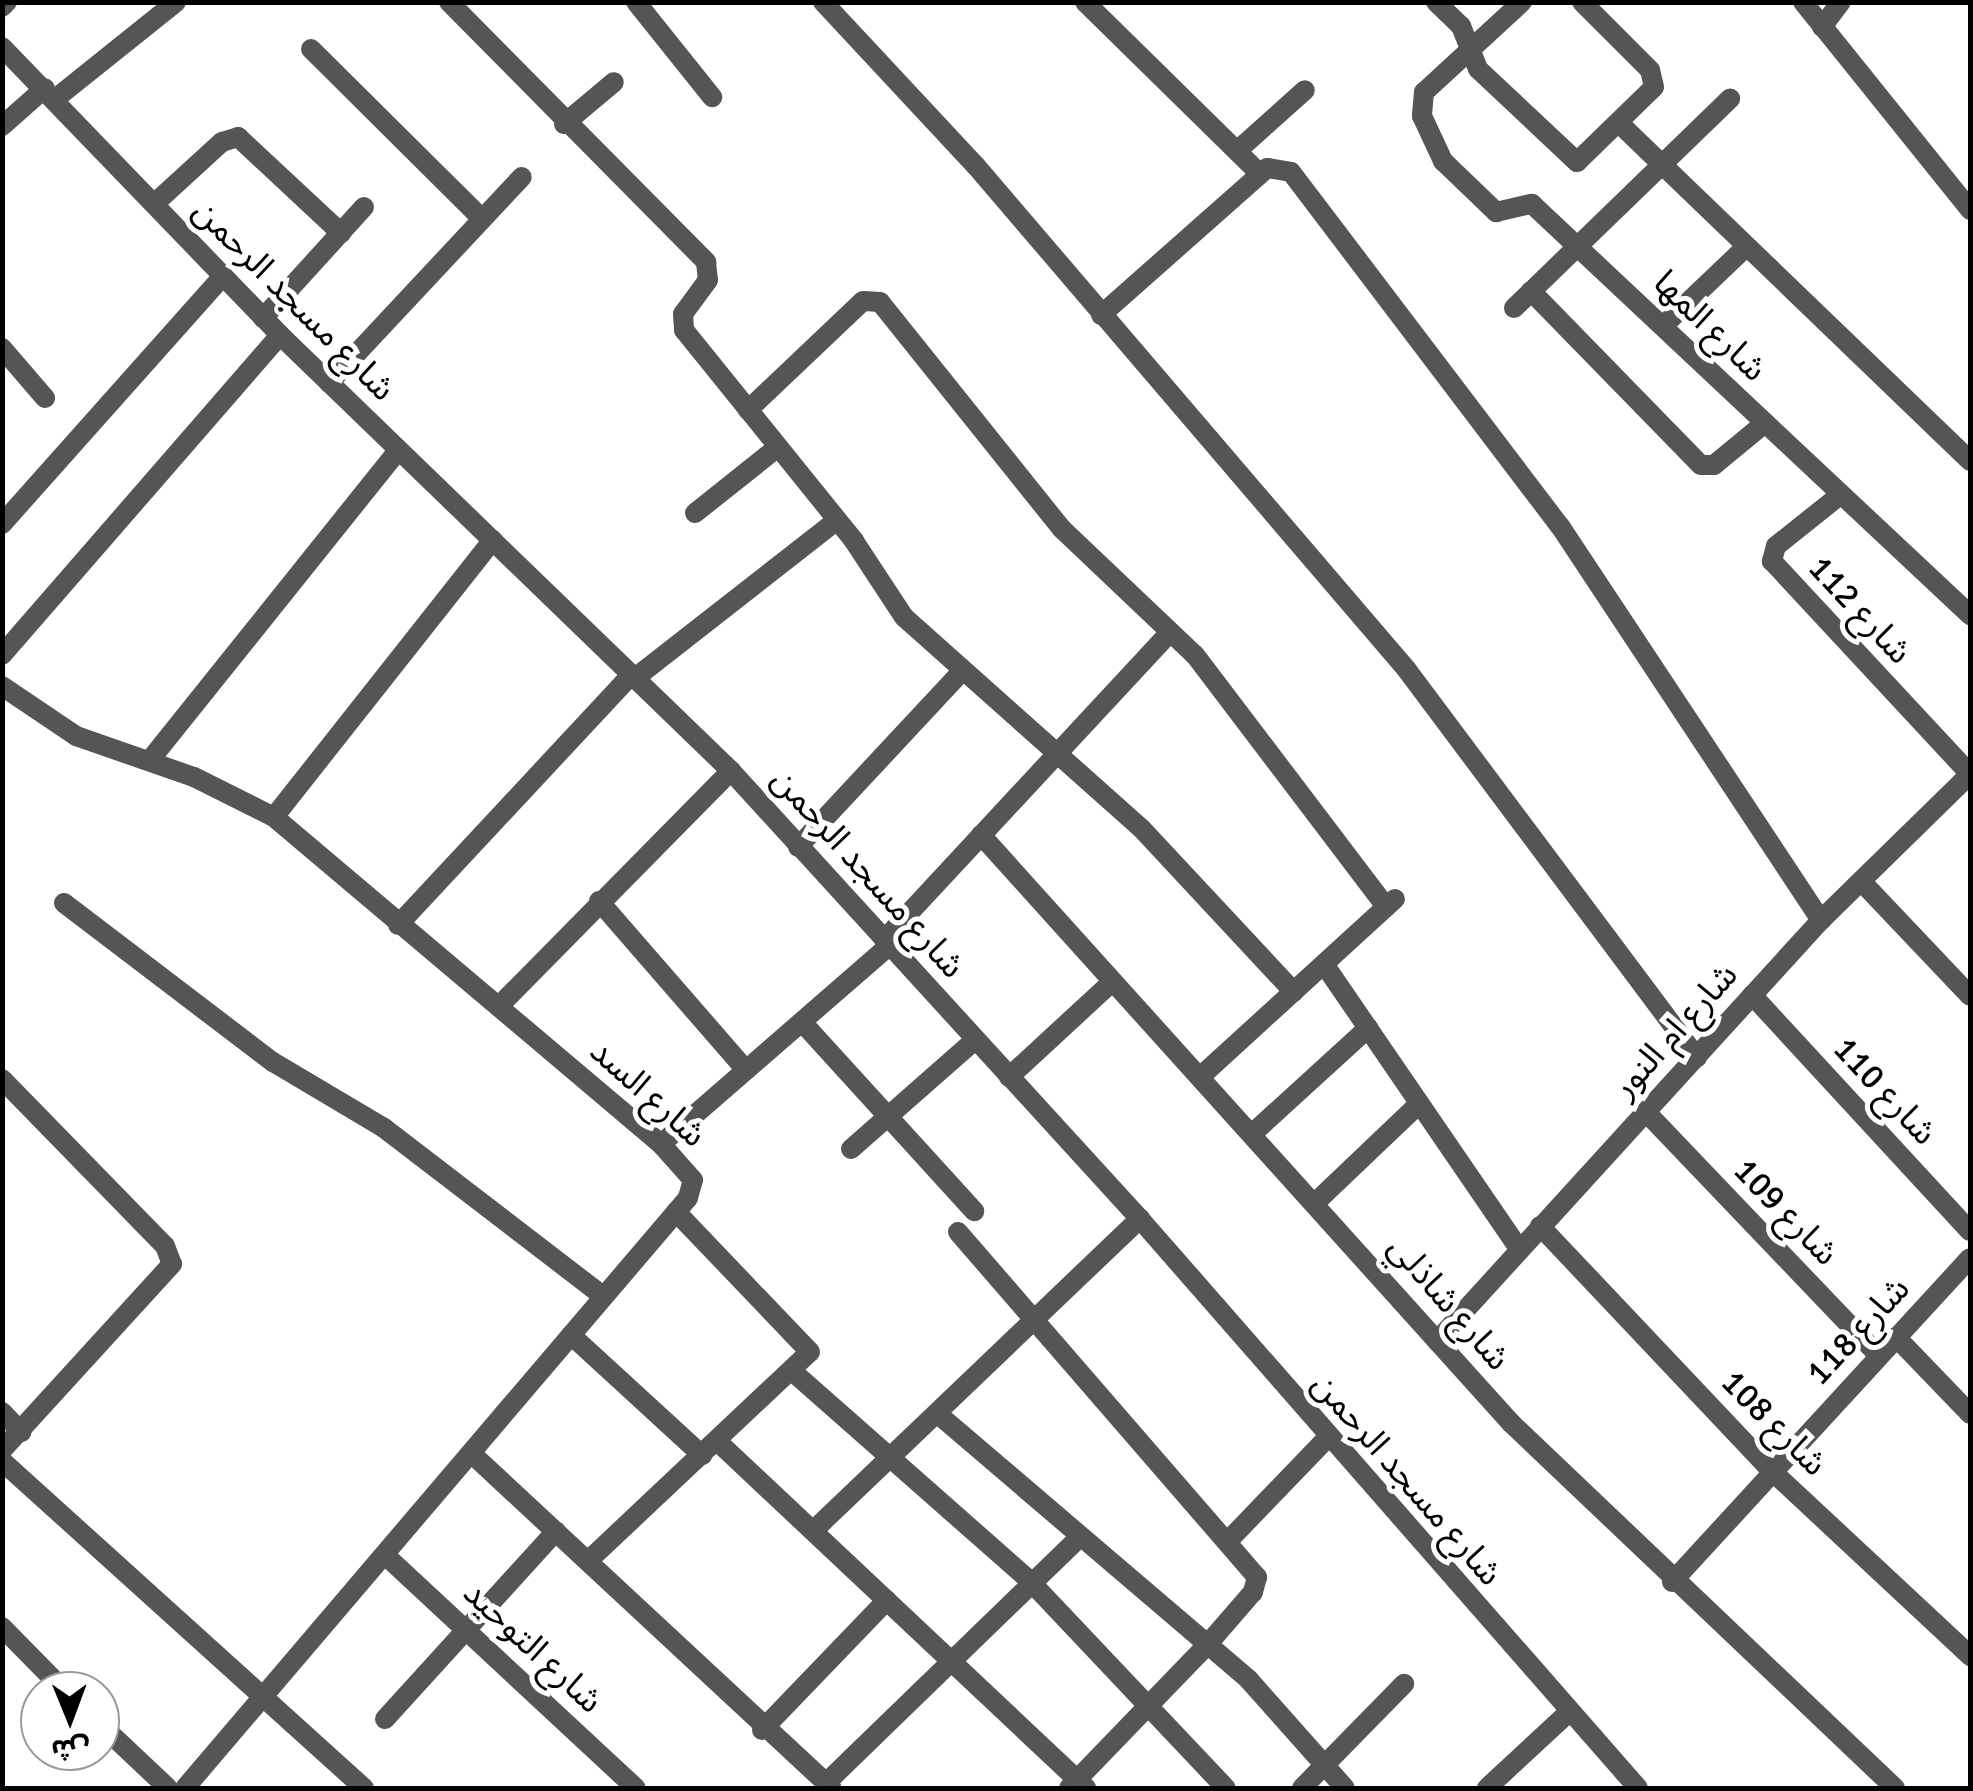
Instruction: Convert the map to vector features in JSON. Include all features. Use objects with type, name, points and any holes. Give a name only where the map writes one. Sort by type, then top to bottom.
[{"type":"street","points":[[2,126],[176,2]]},
{"type":"street","points":[[449,2],[564,124],[706,262],[708,280],[683,314],[684,330],[837,520],[904,617],[1141,828],[1294,992]]},
{"type":"street","points":[[636,2],[712,97]]},
{"type":"street","points":[[823,2],[976,166],[1418,683],[1697,1058]]},
{"type":"street","points":[[1085,2],[1260,174]]},
{"type":"street","points":[[1436,2],[1461,26],[1468,54],[1572,160],[1583,160],[1649,94],[1654,78],[1582,2]]},
{"type":"street","points":[[1468,54],[1522,2]]},
{"type":"street","points":[[1803,2],[1970,210]]},
{"type":"street","points":[[1822,27],[1841,2]]},
{"type":"street","name":"شارع مسجد الرحمن","points":[[2,47],[280,335],[731,772],[1140,1219],[1327,1438],[1638,1788]]},
{"type":"street","points":[[310,49],[481,218]]},
{"type":"street","name":"شارع المها","points":[[1468,54],[1424,92],[1422,105],[1443,161],[1488,208],[1506,211],[1526,200],[1970,614]]},
{"type":"street","points":[[564,124],[614,82]]},
{"type":"street","points":[[1238,151],[1306,90]]},
{"type":"street","points":[[1514,308],[1730,99]]},
{"type":"street","points":[[1620,124],[1970,461]]},
{"type":"street","points":[[154,204],[222,142],[238,136],[341,232]]},
{"type":"street","points":[[1101,315],[1260,174],[1276,166],[1291,172],[1460,387],[1651,656],[1821,920]]},
{"type":"street","points":[[329,382],[522,177]]},
{"type":"street","points":[[263,318],[364,207]]},
{"type":"street","points":[[1664,325],[1746,247]]},
{"type":"street","points":[[2,524],[222,277]]},
{"type":"street","points":[[1532,291],[1701,465],[1714,465],[1765,423]]},
{"type":"street","points":[[748,410],[828,340],[852,309],[874,299],[1062,529],[1195,654],[1391,902],[1200,1078]]},
{"type":"street","points":[[2,654],[280,335]]},
{"type":"street","points":[[4,351],[45,398]]},
{"type":"street","points":[[695,513],[778,447]]},
{"type":"street","points":[[150,760],[398,450]]},
{"type":"street","name":"شارع 112","points":[[1840,495],[1776,546],[1772,561],[1970,774]]},
{"type":"street","points":[[398,924],[633,676],[837,520]]},
{"type":"street","points":[[274,817],[493,540]]},
{"type":"street","points":[[660,1144],[887,943],[980,835],[1170,632]]},
{"type":"street","points":[[798,847],[962,670]]},
{"type":"street","name":"شارع السد","points":[[2,686],[61,728],[150,760],[274,817],[660,1144],[693,1180],[676,1212]]},
{"type":"street","points":[[500,1005],[731,772]]},
{"type":"street","name":"شارع ام النور","points":[[1437,1341],[1821,920],[1970,774]]},
{"type":"street","name":"شارع شاذلي","points":[[980,835],[1111,983],[1317,1200],[1437,1341],[1672,1582],[1895,1788]]},
{"type":"street","points":[[1861,881],[1970,996]]},
{"type":"street","points":[[599,901],[746,1070]]},
{"type":"street","points":[[64,903],[273,1062],[384,1128],[603,1296]]},
{"type":"street","points":[[1324,964],[1519,1250]]},
{"type":"street","points":[[1009,1077],[1111,983]]},
{"type":"street","name":"شارع 110","points":[[1752,995],[1970,1231]]},
{"type":"street","points":[[802,1022],[974,1211]]},
{"type":"street","points":[[1253,1134],[1368,1028]]},
{"type":"street","points":[[851,1149],[975,1040]]},
{"type":"street","points":[[2,1080],[165,1246],[172,1264],[2,1450]]},
{"type":"street","points":[[1317,1200],[1420,1104]]},
{"type":"street","name":"شارع 109","points":[[1646,1112],[1880,1356]]},
{"type":"street","points":[[190,1787],[676,1212],[808,1343],[810,1352],[590,1560]]},
{"type":"street","points":[[814,1530],[896,1457],[1140,1219]]},
{"type":"street","name":"شارع 108","points":[[1540,1226],[1773,1472],[1970,1656]]},
{"type":"street","points":[[718,1441],[1077,1786],[1257,1585],[1254,1570],[958,1232]]},
{"type":"street","name":"شارع 118","points":[[1672,1582],[1970,1258]]},
{"type":"street","points":[[570,1335],[702,1456]]},
{"type":"street","points":[[1896,1338],[1970,1414]]},
{"type":"street","points":[[792,1371],[896,1457],[1030,1581],[1226,1788]]},
{"type":"street","points":[[2,1412],[20,1432]]},
{"type":"street","points":[[939,1415],[1258,1689],[1345,1788]]},
{"type":"street","points":[[1228,1541],[1327,1438]]},
{"type":"street","points":[[471,1453],[590,1560],[762,1730],[828,1786],[946,1660],[1080,1538]]},
{"type":"street","points":[[2,1461],[364,1788]]},
{"type":"street","points":[[385,1720],[470,1631],[556,1530]]},
{"type":"street","name":"شارع التوحيد","points":[[385,1555],[636,1788]]},
{"type":"street","points":[[762,1730],[887,1600]]},
{"type":"street","points":[[2,1627],[45,1671]]},
{"type":"street","points":[[1302,1788],[1404,1684]]},
{"type":"street","points":[[1487,1788],[1568,1712]]},
{"type":"street","points":[[120,1743],[168,1788]]}]
